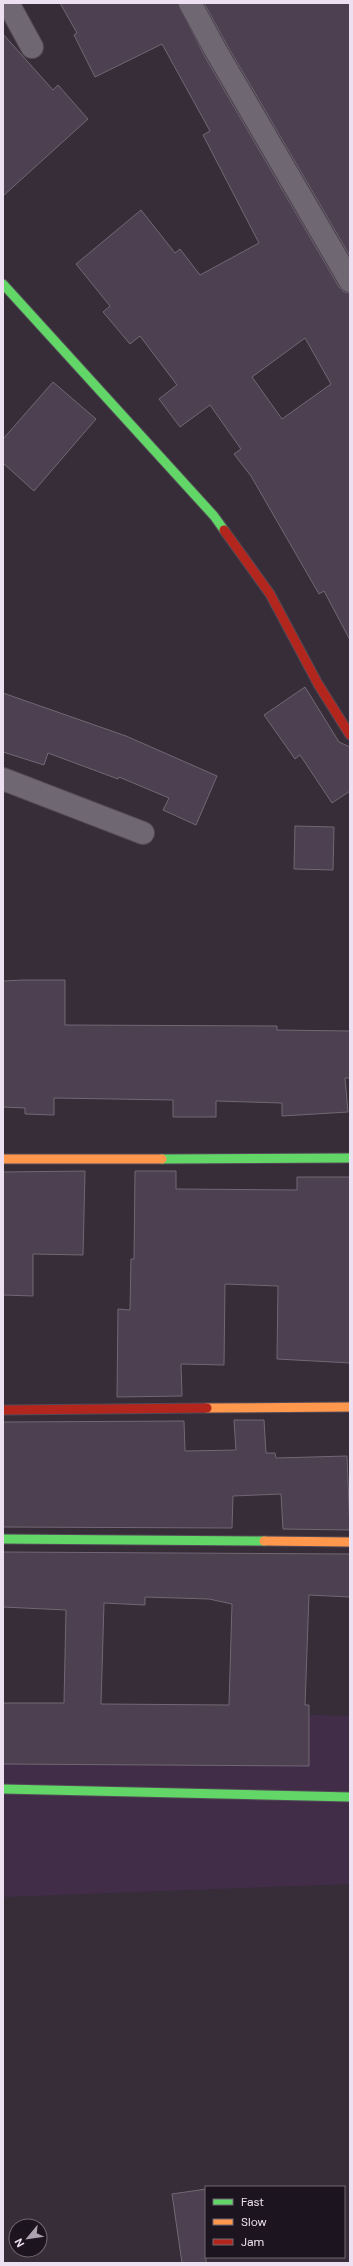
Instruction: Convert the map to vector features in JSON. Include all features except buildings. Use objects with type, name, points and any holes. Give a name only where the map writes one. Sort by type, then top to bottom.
[{"type":"street","points":[[8,3],[32,47]]},
{"type":"street","points":[[190,3],[216,51],[350,281]]},
{"type":"street","points":[[3,284],[214,516],[270,594],[318,684],[350,735]]},
{"type":"street","points":[[3,779],[143,833]]},
{"type":"street","points":[[3,1158],[350,1158]]},
{"type":"street","points":[[3,1410],[350,1407]]},
{"type":"street","points":[[3,1538],[350,1542]]},
{"type":"street","points":[[3,1789],[350,1797]]},
{"type":"shaded area","points":[[3,1706],[350,1716],[350,1884],[3,1897]]},
{"type":"traffic: fast","points":[[3,284],[214,516],[224,530]]},
{"type":"traffic: fast","points":[[162,1159],[350,1158]]},
{"type":"traffic: fast","points":[[3,1539],[264,1541]]},
{"type":"traffic: fast","points":[[3,1789],[350,1797]]},
{"type":"traffic: slow","points":[[3,1159],[162,1159]]},
{"type":"traffic: slow","points":[[207,1408],[350,1407]]},
{"type":"traffic: slow","points":[[264,1541],[350,1542]]},
{"type":"traffic: jam","points":[[224,530],[270,594],[318,684],[350,735]]},
{"type":"traffic: jam","points":[[3,1410],[207,1408]]}]
